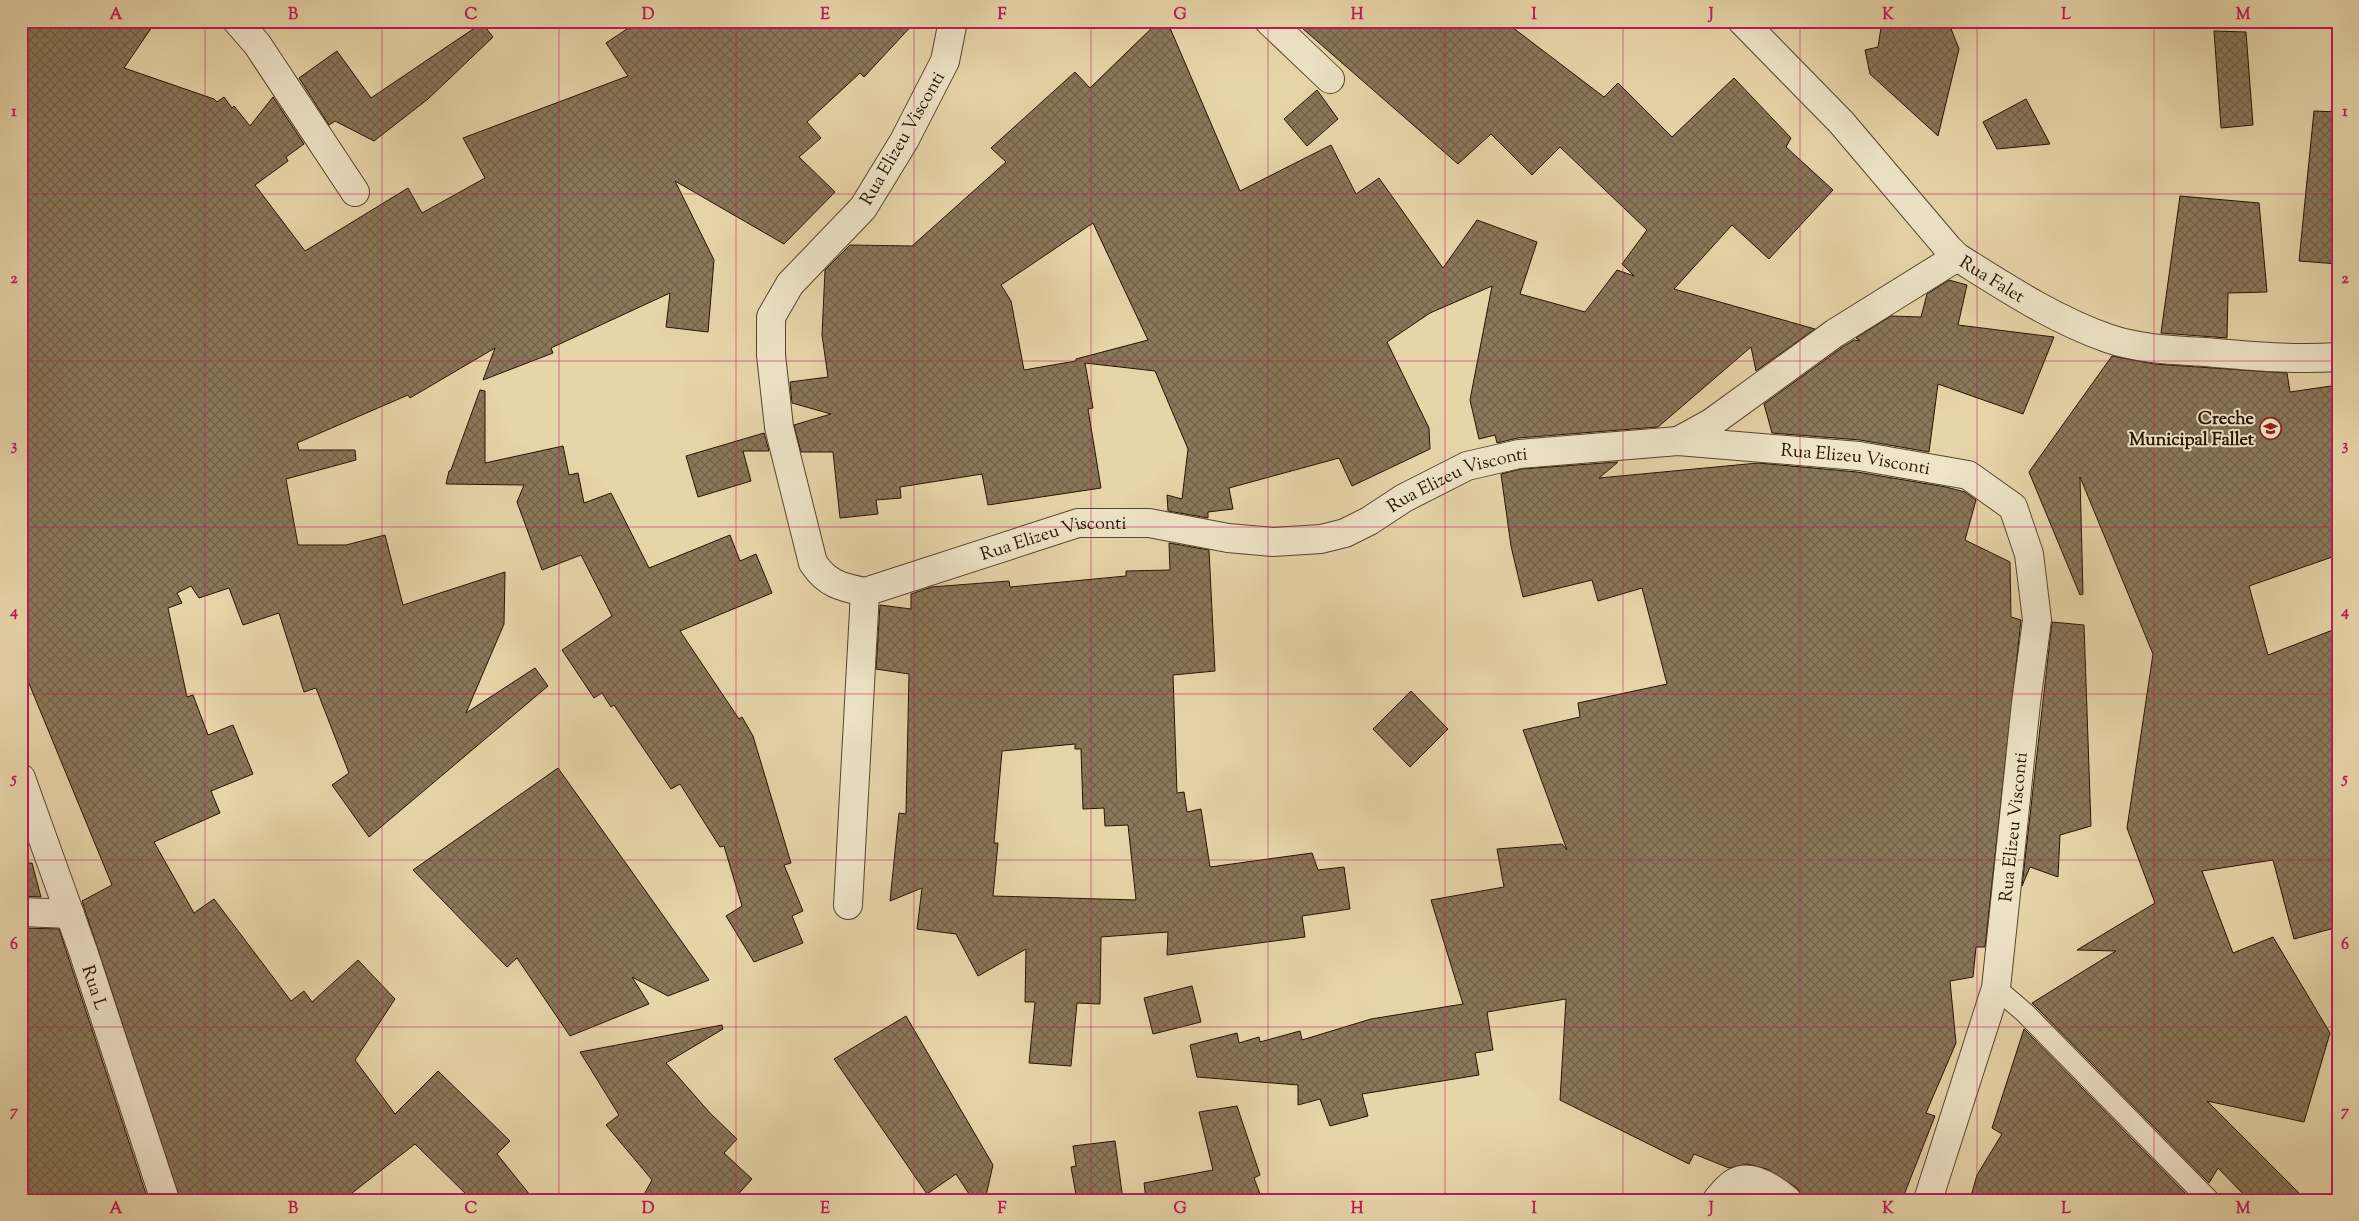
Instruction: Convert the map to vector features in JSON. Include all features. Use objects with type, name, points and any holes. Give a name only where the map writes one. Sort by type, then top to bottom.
[{"type":"street","points":[[237,21],[257,44],[355,192]]},
{"type":"street","name":"Rua Elizeu Visconti","points":[[953,21],[945,61],[904,141],[863,208],[790,284],[771,317],[771,355],[779,427],[813,563],[822,577],[842,588],[865,592],[1078,523],[1149,524],[1228,538],[1273,542],[1321,539],[1345,533],[1369,521],[1404,498],[1467,466],[1519,454],[1678,441],[1860,456],[1968,475],[2013,506],[2030,554],[2037,620],[2026,703],[1996,988],[1928,1200]]},
{"type":"street","points":[[1269,21],[1330,79]]},
{"type":"street","name":"Rua Falet","points":[[1742,21],[1841,122],[1957,257],[2025,300],[2079,327],[2109,339],[2142,347],[2300,360],[2338,357]]},
{"type":"street","points":[[1678,441],[1712,423],[1835,333],[1957,257]]},
{"type":"street","points":[[848,905],[865,592]]},
{"type":"street","name":"Rua L","points":[[21,778],[70,914],[165,1200]]},
{"type":"street","points":[[21,912],[70,914]]},
{"type":"street","points":[[1717,1200],[1734,1183],[1748,1180],[1774,1189],[1787,1200]]},
{"type":"lane","points":[[1996,988],[2024,1012],[2209,1200]]},
{"type":"building","points":[[21,21],[156,21],[124,68],[214,99],[217,102],[224,97],[250,126],[273,97],[304,144],[286,157],[288,161],[255,185],[305,251],[408,188],[422,213],[485,178],[463,138],[628,76],[606,43],[639,21],[916,21],[864,77],[860,73],[807,122],[821,138],[799,157],[835,192],[784,244],[675,181],[714,260],[708,332],[666,327],[670,293],[551,348],[553,353],[483,380],[495,348],[410,398],[408,395],[297,443],[299,450],[355,450],[356,460],[286,479],[298,545],[346,545],[385,535],[403,605],[505,572],[504,624],[466,713],[535,668],[548,686],[369,837],[332,785],[349,773],[316,688],[304,692],[279,613],[243,625],[229,588],[199,598],[191,586],[177,593],[182,603],[168,608],[187,697],[193,695],[208,735],[233,725],[253,774],[211,791],[220,813],[154,842],[194,913],[214,899],[291,1001],[304,991],[312,1002],[358,960],[395,999],[355,1060],[395,1114],[438,1071],[510,1141],[497,1154],[534,1200],[472,1200],[415,1144],[343,1200],[180,1200],[82,901],[112,885],[21,664]]},
{"type":"building","points":[[1159,21],[1167,21],[1240,191],[1331,145],[1356,194],[1379,178],[1443,268],[1477,220],[1537,242],[1520,294],[1585,312],[1617,270],[1634,276],[1622,264],[1647,230],[1560,147],[1532,175],[1491,134],[1458,164],[1294,21],[1504,21],[1604,97],[1618,83],[1672,137],[1734,78],[1791,138],[1786,147],[1833,190],[1769,259],[1732,225],[1674,289],[1815,329],[1756,371],[1751,347],[1658,427],[1518,438],[1497,443],[1495,435],[1479,439],[1470,400],[1492,286],[1430,313],[1387,342],[1429,428],[1430,449],[1352,486],[1339,458],[1229,488],[1233,509],[1208,512],[1208,518],[1168,511],[1167,495],[1182,499],[1188,449],[1155,371],[1085,363],[1093,408],[1088,409],[1101,488],[988,505],[982,474],[900,487],[901,498],[876,500],[878,514],[840,518],[833,452],[801,452],[794,425],[831,414],[792,403],[790,382],[828,377],[822,335],[825,270],[850,245],[912,246],[1006,162],[991,148],[1075,72],[1090,88]],"holes":[[[1093,223],[1148,340],[1076,359],[1076,361],[1024,370],[1011,301],[1001,285]]]},
{"type":"building","points":[[1882,21],[1948,21],[1959,49],[1938,136],[1870,74],[1865,50],[1878,47]]},
{"type":"building","points":[[482,23],[493,37],[428,99],[374,141],[335,121],[329,125],[299,78],[337,51],[371,98]]},
{"type":"building","points":[[2214,31],[2246,32],[2253,125],[2221,128]]},
{"type":"building","points":[[1317,90],[1338,119],[1307,146],[1284,119]]},
{"type":"building","points":[[2026,99],[2050,144],[1997,149],[1983,122]]},
{"type":"building","points":[[2314,111],[2338,112],[2338,264],[2299,261]]},
{"type":"building","points":[[2180,196],[2259,203],[2267,292],[2228,293],[2227,338],[2161,333]]},
{"type":"building","points":[[1949,280],[1967,285],[1958,325],[2054,337],[2023,414],[1938,384],[1929,452],[1860,440],[1772,433],[1764,404],[1844,346],[1854,340],[1860,341],[1856,338],[1891,316],[1921,317],[1927,294]]},
{"type":"building","points":[[2112,356],[2154,364],[2287,373],[2290,392],[2338,385],[2338,555],[2249,586],[2268,655],[2338,628],[2338,927],[2294,939],[2273,860],[2202,871],[2233,953],[2273,937],[2330,1033],[2304,1122],[2207,1101],[2306,1200],[2249,1200],[2218,1168],[2209,1183],[2032,1003],[2116,951],[2077,950],[2155,903],[2127,828],[2153,654],[2080,477],[2083,594],[2080,595],[2029,472]]},
{"type":"building","points":[[480,390],[485,391],[485,463],[563,446],[569,475],[578,473],[584,503],[611,493],[649,568],[730,535],[740,561],[756,554],[772,593],[680,631],[739,719],[742,717],[753,736],[791,863],[784,865],[803,911],[792,916],[803,943],[754,962],[726,916],[742,906],[724,846],[720,847],[680,784],[671,789],[614,705],[611,707],[602,693],[594,698],[562,650],[612,616],[581,555],[542,570],[517,502],[524,485],[446,484],[449,471],[451,470]]},
{"type":"building","points":[[764,433],[769,451],[743,451],[751,481],[698,497],[686,456]]},
{"type":"building","points":[[1618,462],[1599,478],[1758,463],[1857,472],[1946,487],[1965,492],[1976,500],[1965,540],[2010,562],[2011,617],[2021,620],[1985,947],[1976,947],[1973,977],[1950,981],[1956,1043],[1926,1113],[1935,1116],[1902,1200],[1805,1200],[1797,1188],[1767,1169],[1747,1164],[1729,1168],[1694,1154],[1689,1164],[1560,1100],[1566,999],[1487,1012],[1493,1050],[1475,1053],[1479,1075],[1362,1094],[1368,1116],[1330,1126],[1320,1099],[1298,1105],[1298,1085],[1197,1077],[1190,1045],[1237,1033],[1239,1043],[1259,1037],[1260,1042],[1300,1031],[1302,1040],[1371,1019],[1463,1004],[1431,900],[1504,887],[1497,849],[1562,844],[1567,850],[1523,730],[1580,717],[1578,703],[1667,684],[1642,588],[1598,601],[1592,580],[1523,597],[1511,546],[1501,474],[1521,469]]},
{"type":"building","points":[[1169,543],[1209,550],[1215,671],[1173,675],[1177,793],[1184,792],[1187,812],[1201,809],[1210,867],[1312,853],[1318,870],[1344,867],[1350,909],[1302,916],[1305,937],[1167,955],[1168,932],[1101,937],[1100,1004],[1077,1003],[1071,1066],[1029,1063],[1035,1002],[1025,1002],[1026,949],[978,976],[956,934],[917,929],[922,888],[890,901],[899,813],[906,814],[909,674],[876,669],[880,605],[911,609],[911,594],[931,587],[1009,581],[1010,587],[1126,576],[1126,571],[1170,570]],"holes":[[[1075,744],[1075,749],[1081,749],[1083,809],[1104,808],[1105,826],[1128,825],[1136,900],[993,896],[998,843],[994,843],[1002,751]]]},
{"type":"building","points":[[2052,622],[2084,625],[2091,826],[2060,835],[2058,877],[2030,867],[2022,886]]},
{"type":"building","points":[[1411,691],[1448,729],[1410,767],[1373,729]]},
{"type":"building","points":[[558,768],[709,980],[668,996],[632,977],[649,1004],[570,1036],[517,958],[507,967],[413,870]]},
{"type":"building","points":[[32,863],[41,897],[21,896],[21,864]]},
{"type":"building","points":[[21,928],[59,929],[148,1200],[21,1200]]},
{"type":"building","points":[[1192,986],[1201,1022],[1153,1034],[1144,998]]},
{"type":"building","points":[[906,1016],[993,1165],[985,1200],[973,1200],[956,1174],[927,1194],[834,1059]]},
{"type":"building","points":[[722,1025],[723,1029],[666,1063],[710,1113],[737,1139],[724,1153],[752,1179],[733,1200],[641,1200],[652,1180],[606,1125],[619,1115],[580,1052]]},
{"type":"building","points":[[2024,1029],[2192,1200],[1970,1200],[1977,1175],[2002,1134],[1992,1128]]},
{"type":"building","points":[[1237,1106],[1260,1175],[1254,1178],[1260,1194],[1242,1200],[1146,1200],[1144,1183],[1213,1170],[1199,1112]]},
{"type":"building","points":[[1115,1141],[1123,1200],[1077,1200],[1071,1167],[1076,1166],[1073,1146]]},
{"type":"place","name":"Creche Municipal Fallet","points":[[2270,428]]}]
